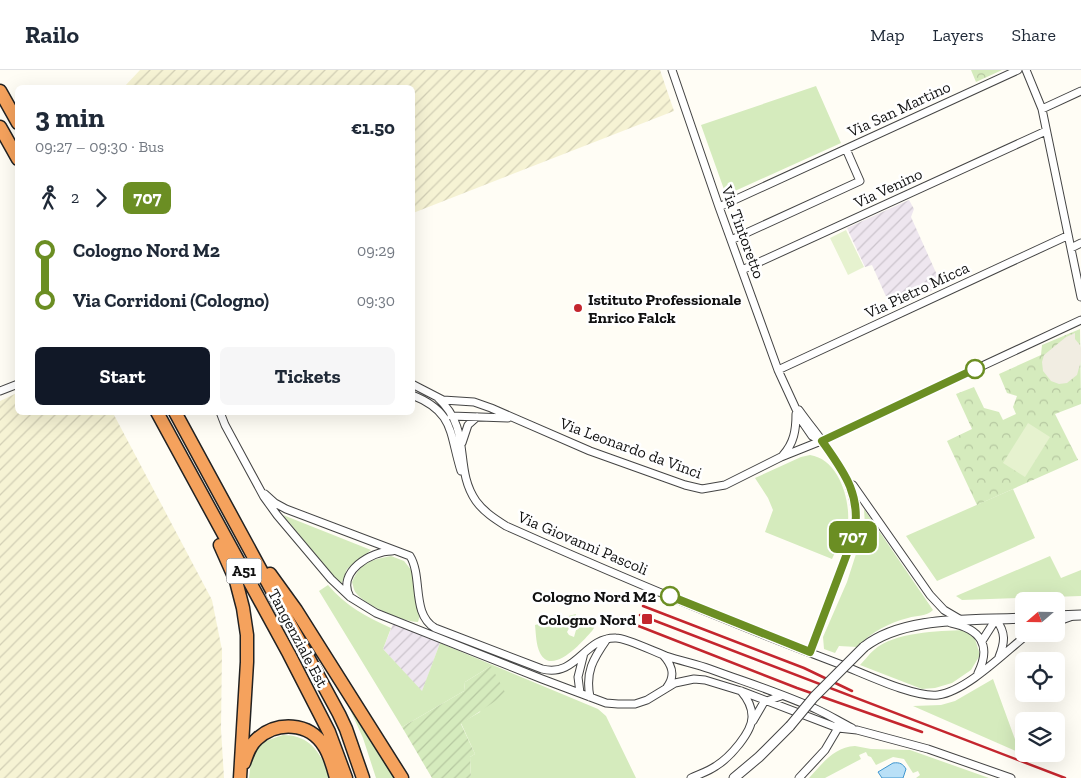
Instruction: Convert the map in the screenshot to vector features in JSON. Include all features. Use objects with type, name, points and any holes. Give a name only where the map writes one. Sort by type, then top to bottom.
[{"type":"highway","points":[[0,91],[15,118]]},
{"type":"highway","points":[[0,127],[15,154]]},
{"type":"highway","points":[[157,415],[227,559],[236,581],[243,608],[247,635],[247,662],[241,774]]},
{"type":"highway","name":"Tangenziale Est","points":[[158,415],[289,654],[328,732],[346,778]]},
{"type":"highway","name":"A51","points":[[177,415],[239,532]]},
{"type":"highway","points":[[239,532],[296,610],[402,778]]},
{"type":"highway","name":"Tangenziale Est","points":[[239,532],[339,714],[363,778]]},
{"type":"highway","points":[[241,774],[250,749],[256,739],[271,730],[283,726],[298,727],[318,738],[324,745],[336,778]]},
{"type":"street","name":"Via Tintoretto","points":[[672,70],[778,370],[794,401],[930,595],[944,610],[964,621]]},
{"type":"street","name":"Via San Martino","points":[[719,207],[1018,70]]},
{"type":"street","points":[[1026,70],[1042,109],[1081,296]]},
{"type":"street","points":[[1042,109],[1081,91]]},
{"type":"street","name":"Via Venino","points":[[742,270],[1046,131]]},
{"type":"street","name":"Via San Martino","points":[[731,240],[860,181],[846,149]]},
{"type":"street","name":"Via Pietro Micca","points":[[778,370],[1068,236]]},
{"type":"street","points":[[1071,248],[1081,243]]},
{"type":"street","name":"Via Leonardo da Vinci","points":[[415,386],[438,398],[474,402],[491,408],[590,451],[694,488],[712,488],[725,485],[781,457],[822,441],[1081,320]]},
{"type":"street","points":[[0,391],[15,385]]},
{"type":"street","name":"Via Leonardo da Vinci","points":[[415,395],[427,401],[441,412],[450,427],[466,484],[475,501]]},
{"type":"street","name":"Via Giovanni Pascoli","points":[[438,398],[452,415],[462,446],[467,482],[475,501],[484,511],[506,526],[645,587],[907,690],[926,695],[941,694],[955,690],[976,676],[1018,642]]},
{"type":"street","name":"Via Tintoretto","points":[[794,401],[801,420],[807,429],[812,436],[822,441]]},
{"type":"street","points":[[452,415],[456,406],[463,402]]},
{"type":"street","name":"Via Tintoretto","points":[[781,457],[790,448],[794,437],[796,409]]},
{"type":"street","name":"Via Leonardo da Vinci","points":[[441,412],[452,415],[513,418]]},
{"type":"street","points":[[221,415],[270,506],[302,547],[350,597],[376,612],[424,633],[610,704],[630,704],[644,701],[666,687],[680,682],[700,679],[741,691],[838,728],[857,730],[928,749],[1010,778]]},
{"type":"street","name":"Via Leonardo da Vinci","points":[[450,427],[452,415]]},
{"type":"street","points":[[462,446],[467,428],[477,417]]},
{"type":"street","name":"Via Tintoretto","points":[[810,652],[855,527],[854,499],[850,484],[842,469]]},
{"type":"street","points":[[259,487],[271,500],[286,509],[407,554],[412,558],[423,615],[432,627],[545,670],[564,669],[595,644],[607,639],[623,639],[781,696],[817,710],[857,730]]},
{"type":"street","points":[[350,597],[347,591],[349,578],[355,567],[364,559],[372,554],[385,551],[407,554]]},
{"type":"street","points":[[1065,616],[1078,615]]},
{"type":"street","points":[[1065,619],[1078,615]]},
{"type":"street","points":[[734,778],[790,726],[814,697],[864,647],[881,636],[902,628],[923,624],[1015,618]]},
{"type":"street","points":[[982,641],[996,619]]},
{"type":"street","points":[[996,619],[1002,627],[1005,636],[1000,657]]},
{"type":"street","points":[[945,622],[971,629],[982,641],[984,658],[976,676]]},
{"type":"street","points":[[590,697],[588,674],[594,659],[607,639]]},
{"type":"street","points":[[580,693],[578,677],[584,653]]},
{"type":"street","points":[[663,655],[672,669],[672,678],[666,687]]},
{"type":"street","points":[[741,691],[750,705],[752,724]]},
{"type":"street","points":[[691,778],[721,763],[738,745],[761,706],[766,701],[781,696]]},
{"type":"street","points":[[799,778],[825,750],[838,728],[836,720]]},
{"type":"shaded area","points":[[140,70],[660,70],[674,111],[415,212],[415,85],[126,85]]},
{"type":"shaded area","points":[[909,200],[914,209],[911,217],[942,286],[892,310],[872,265],[865,267],[847,228]]},
{"type":"shaded area","points":[[1075,333],[1075,339],[1081,348],[1081,361],[1077,375],[1067,383],[1059,384],[1051,381],[1043,371],[1042,362],[1044,355],[1066,337]]},
{"type":"shaded area","points":[[15,394],[15,415],[114,415],[212,600],[222,650],[221,729],[224,778],[0,778],[0,401]]},
{"type":"shaded area","points":[[393,624],[440,643],[422,692],[383,649]]},
{"type":"green space","points":[[971,70],[1002,70],[976,82]]},
{"type":"green space","points":[[816,86],[841,143],[726,195],[701,125]]},
{"type":"green space","points":[[846,230],[864,267],[848,275],[830,238]]},
{"type":"green space","points":[[1080,329],[1081,404],[1055,414],[1078,460],[977,505],[947,441],[972,429],[956,394],[974,387],[984,408],[999,412],[1003,420],[1016,414],[1013,407],[1017,396],[1007,393],[999,374],[1041,355],[1042,345]]},
{"type":"green space","points":[[1028,423],[1050,437],[1025,477],[1003,463]]},
{"type":"green space","points":[[810,455],[820,458],[835,472],[847,502],[847,527],[832,559],[765,532],[773,510],[768,498],[755,478],[801,457]]},
{"type":"green space","points":[[1013,489],[1035,538],[937,581],[906,536]]},
{"type":"green space","points":[[864,509],[933,610],[924,615],[887,625],[868,637],[857,647],[839,646],[835,653],[824,649],[823,637],[847,582],[865,526]]},
{"type":"green space","points":[[283,515],[371,550],[347,569],[341,585]]},
{"type":"green space","points":[[391,556],[404,561],[412,571],[420,615],[418,622],[385,612],[367,603],[355,591],[352,582],[363,566],[372,561]]},
{"type":"green space","points":[[1050,556],[1061,578],[1081,570],[1081,596],[1065,597],[1065,592],[1015,592],[1015,598],[962,600],[956,596]]},
{"type":"green space","points":[[328,585],[357,610],[391,628],[383,649],[422,691],[440,643],[598,709],[606,716],[636,778],[471,778],[470,757],[475,754],[461,723],[480,712],[491,666],[465,682],[464,691],[402,727],[319,591]]},
{"type":"green space","points":[[576,614],[574,623],[572,623],[567,632],[569,635],[574,637],[580,616],[590,620],[594,628],[592,631],[567,655],[552,661],[545,659],[539,650],[535,625]]},
{"type":"green space","points":[[964,630],[975,639],[980,655],[971,670],[952,683],[935,688],[922,689],[860,665],[874,650],[893,639],[917,634]]},
{"type":"green space","points":[[491,666],[506,694],[461,724],[475,754],[470,757],[471,778],[432,778],[402,727],[464,691],[465,682]]},
{"type":"green space","points":[[993,679],[1015,739],[1015,751],[913,706],[941,705],[955,701]]},
{"type":"green space","points":[[348,705],[396,778],[376,778],[363,738]]},
{"type":"green space","points":[[283,735],[301,738],[314,748],[331,778],[249,778],[252,753],[263,742]]},
{"type":"green space","points":[[855,746],[871,749],[910,750],[989,778],[916,778],[920,775],[918,771],[913,773],[904,759],[893,757],[876,765],[866,752],[859,755],[861,759],[825,778],[809,778],[835,753],[841,749]]},
{"type":"water","points":[[893,763],[899,763],[905,767],[903,778],[882,778],[878,772]]},
{"type":"railway","points":[[643,606],[804,668],[852,691]]},
{"type":"railway","points":[[640,615],[1065,778]]},
{"type":"railway","points":[[636,625],[797,688],[922,732]]},
{"type":"bus line","name":"707","points":[[670,596],[810,652],[854,535],[856,522],[855,505],[850,484],[822,441],[975,369]]},
{"type":"place","name":"Istituto Professionale Enrico Falck","points":[[578,308]]},
{"type":"place","name":"Cologno Nord M2","points":[[670,596]]},
{"type":"place","name":"Cologno Nord","points":[[647,619]]}]
